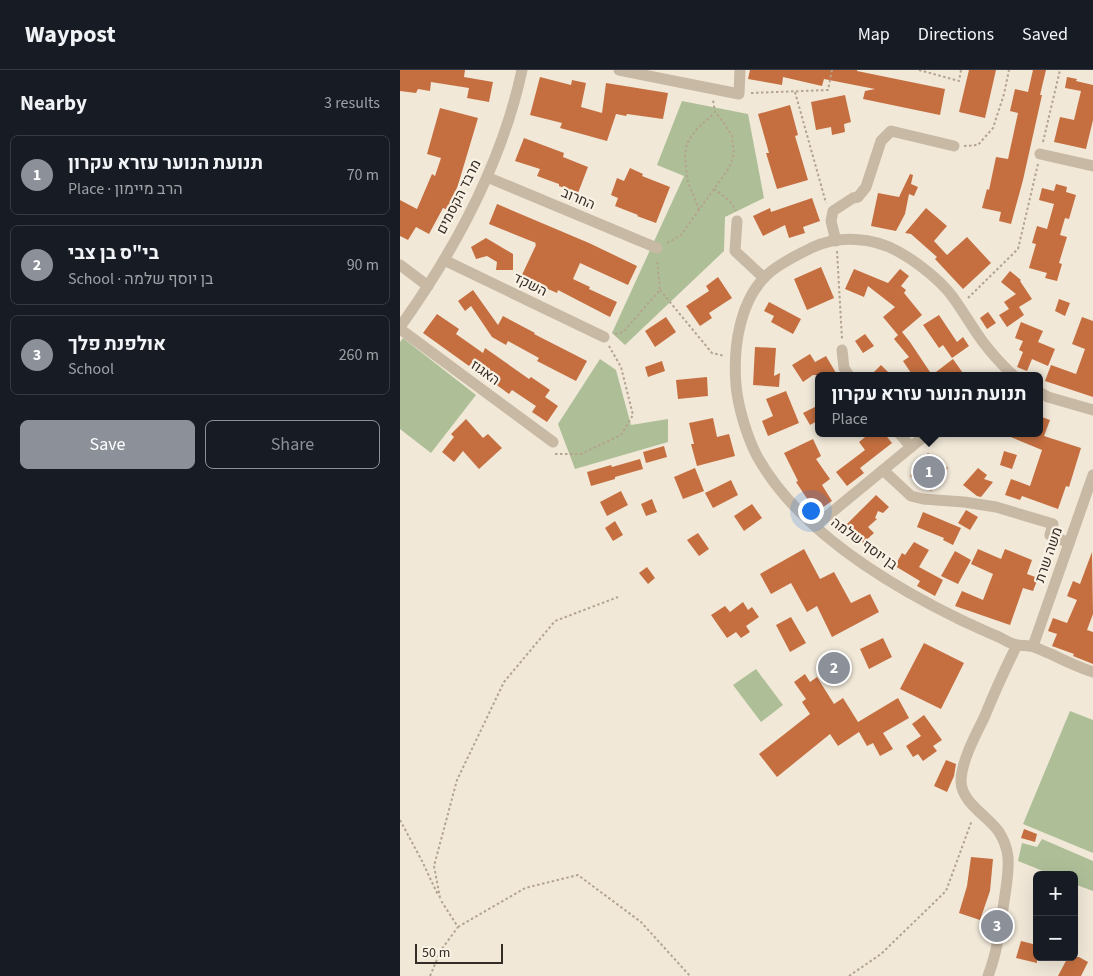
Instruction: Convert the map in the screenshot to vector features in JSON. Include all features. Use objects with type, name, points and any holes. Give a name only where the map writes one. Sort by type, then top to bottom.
[{"type":"street","name":"מרבד הקסמים","points":[[400,328],[444,260],[468,217],[487,177],[510,116],[522,70]]},
{"type":"street","points":[[619,70],[739,94],[740,70]]},
{"type":"street","points":[[836,241],[831,221],[833,211],[858,196],[866,187],[881,141],[892,131],[954,146]]},
{"type":"street","points":[[1040,154],[1093,166]]},
{"type":"street","name":"החרוב","points":[[487,177],[657,248]]},
{"type":"street","points":[[736,221],[735,251],[764,278]]},
{"type":"street","name":"בן יוסף שלמה","points":[[1005,372],[960,307],[950,294],[934,279],[917,264],[898,252],[880,244],[864,240],[845,240],[820,244],[784,262],[764,278],[754,291],[744,310],[736,358],[738,397],[748,436],[757,455],[782,492],[815,526],[860,562],[907,592],[1016,645],[1033,646]]},
{"type":"street","name":"השקד","points":[[444,260],[604,337]]},
{"type":"street","points":[[400,265],[428,286]]},
{"type":"street","name":"האגוז","points":[[400,328],[553,442]]},
{"type":"street","points":[[842,350],[844,368],[846,372]]},
{"type":"street","points":[[1043,394],[1093,410]]},
{"type":"street","points":[[902,437],[911,447]]},
{"type":"street","points":[[815,526],[923,437]]},
{"type":"street","points":[[883,470],[911,496],[996,507],[1053,524],[1050,535],[1069,543]]},
{"type":"street","name":"משה שרת","points":[[1033,646],[1093,475]]},
{"type":"street","points":[[988,976],[999,938],[1008,855],[1005,842],[999,832],[969,802],[961,782],[968,751],[1016,645]]},
{"type":"street","points":[[1033,646],[1093,672]]},
{"type":"path","points":[[739,94],[828,90],[832,70]]},
{"type":"path","points":[[919,70],[958,81],[961,70]]},
{"type":"path","points":[[954,146],[978,145],[993,128],[1004,94],[1009,70]]},
{"type":"path","points":[[960,307],[1018,249],[1060,70]]},
{"type":"path","points":[[712,88],[715,112],[732,136],[734,154],[729,168],[681,235],[657,248],[660,290],[712,353],[736,358]]},
{"type":"path","points":[[795,92],[826,202]]},
{"type":"path","points":[[699,210],[687,179],[685,156],[687,143],[696,130],[715,112]]},
{"type":"path","points":[[714,189],[731,202],[735,208],[736,221]]},
{"type":"path","points":[[836,241],[842,350]]},
{"type":"path","points":[[553,442],[555,454],[581,454],[621,435],[633,415],[621,367],[604,337],[623,332],[660,290]]},
{"type":"path","points":[[440,898],[434,866],[457,780],[504,682],[554,621],[618,597]]},
{"type":"path","points":[[849,976],[880,954],[946,892],[976,808]]},
{"type":"path","points":[[400,820],[440,898],[458,927]]},
{"type":"path","points":[[430,976],[441,950],[458,927],[525,888],[578,875],[641,922],[690,976]]},
{"type":"green space","points":[[682,101],[748,114],[764,198],[725,217],[724,251],[625,345],[612,333],[684,176],[657,165]]},
{"type":"green space","points":[[403,338],[476,395],[431,453],[400,429],[400,342]]},
{"type":"green space","points":[[600,359],[616,370],[631,425],[668,419],[668,442],[575,469],[558,424]]},
{"type":"green space","points":[[756,669],[783,705],[761,722],[733,685]]},
{"type":"green space","points":[[1070,711],[1093,720],[1093,853],[1023,824]]},
{"type":"green space","points":[[1042,839],[1093,861],[1093,891],[1078,885],[1078,871],[1043,871],[1018,861],[1022,843],[1037,847]]},
{"type":"building","points":[[400,70],[465,70],[464,77],[493,82],[489,102],[467,98],[469,88],[431,82],[430,91],[418,89],[416,93],[400,91]]},
{"type":"building","points":[[750,70],[857,70],[945,89],[940,115],[863,99],[865,91],[875,89],[824,79],[822,86],[783,77],[782,85],[748,79]]},
{"type":"building","points":[[969,70],[996,70],[985,118],[959,112]]},
{"type":"building","points":[[1033,70],[1046,70],[1023,180],[1011,224],[999,221],[1001,212],[982,208],[987,189],[989,190],[996,157],[1008,159],[1018,113],[1010,111],[1015,89],[1028,92]]},
{"type":"building","points":[[540,77],[571,85],[572,80],[586,83],[581,107],[602,113],[606,83],[668,93],[663,119],[616,114],[607,141],[560,128],[562,123],[530,115]]},
{"type":"building","points":[[1067,77],[1093,85],[1093,120],[1086,149],[1054,142],[1060,117],[1074,120],[1081,91],[1065,88]]},
{"type":"building","points":[[845,95],[851,122],[844,124],[845,132],[832,135],[831,127],[816,130],[811,102]]},
{"type":"building","points":[[790,105],[798,135],[795,136],[808,180],[777,189],[766,153],[769,153],[758,114]]},
{"type":"building","points":[[440,108],[478,118],[458,185],[448,210],[443,208],[429,234],[416,227],[408,240],[400,236],[400,200],[417,209],[432,174],[435,176],[441,158],[427,154]]},
{"type":"building","points":[[524,138],[564,153],[563,157],[588,167],[578,193],[537,176],[540,169],[515,161]]},
{"type":"building","points":[[630,168],[643,174],[642,176],[670,187],[656,223],[615,206],[618,198],[611,195],[617,178],[624,181]]},
{"type":"building","points":[[910,174],[913,175],[911,184],[918,187],[914,196],[909,194],[905,214],[896,231],[871,226],[878,193],[899,197]]},
{"type":"building","points":[[1056,184],[1067,187],[1066,192],[1076,195],[1069,219],[1065,218],[1060,235],[1067,237],[1059,263],[1062,264],[1057,281],[1045,278],[1047,273],[1029,268],[1036,244],[1032,243],[1037,226],[1047,229],[1054,204],[1039,200],[1042,188],[1054,191]]},
{"type":"building","points":[[812,198],[820,221],[803,227],[805,233],[789,238],[785,225],[763,236],[753,216],[770,208],[771,212]]},
{"type":"building","points":[[497,204],[589,243],[637,266],[628,285],[580,263],[573,279],[617,302],[610,317],[558,290],[557,293],[521,277],[536,243],[489,224]]},
{"type":"building","points":[[926,208],[947,226],[934,241],[947,255],[967,237],[991,263],[963,289],[935,259],[937,257],[911,234],[905,233]]},
{"type":"building","points":[[486,238],[513,254],[513,270],[496,270],[497,262],[487,256],[476,259],[471,247]]},
{"type":"building","points":[[821,267],[834,298],[807,310],[794,279]]},
{"type":"building","points":[[854,269],[888,283],[900,269],[909,276],[901,286],[906,290],[904,293],[922,315],[902,332],[930,372],[910,372],[903,361],[909,357],[894,339],[898,335],[883,317],[895,307],[868,286],[864,297],[845,289]]},
{"type":"building","points":[[1010,271],[1021,280],[1032,299],[1019,307],[1024,315],[1007,327],[999,315],[1009,309],[1004,302],[1016,294],[1001,282]]},
{"type":"building","points":[[718,277],[732,298],[709,313],[712,318],[700,326],[686,306],[709,291],[706,286]]},
{"type":"building","points":[[473,290],[498,325],[503,316],[587,361],[576,381],[537,361],[539,358],[508,341],[506,345],[492,337],[471,306],[465,311],[458,301]]},
{"type":"building","points":[[1059,299],[1070,303],[1065,316],[1055,311]]},
{"type":"building","points":[[769,302],[801,319],[793,334],[771,322],[774,316],[764,311]]},
{"type":"building","points":[[988,312],[996,323],[987,329],[980,318]]},
{"type":"building","points":[[437,314],[459,329],[456,334],[483,353],[485,348],[529,379],[531,377],[550,390],[545,397],[558,406],[547,422],[532,412],[536,406],[512,390],[509,394],[494,383],[497,379],[473,361],[469,366],[423,333]]},
{"type":"building","points":[[939,315],[957,342],[963,337],[969,346],[952,358],[943,345],[939,348],[923,325]]},
{"type":"building","points":[[666,317],[676,332],[655,347],[645,331]]},
{"type":"building","points":[[1082,317],[1093,321],[1093,397],[1045,381],[1051,365],[1076,374],[1085,349],[1072,344]]},
{"type":"building","points":[[1021,322],[1043,331],[1038,342],[1055,349],[1048,366],[1032,359],[1027,371],[1017,367],[1023,352],[1019,350],[1023,341],[1015,338]]},
{"type":"building","points":[[865,334],[874,346],[863,353],[855,341]]},
{"type":"building","points":[[755,347],[776,348],[774,376],[780,373],[779,387],[753,385]]},
{"type":"building","points":[[810,354],[815,362],[826,356],[835,372],[815,372],[815,375],[803,382],[792,365]]},
{"type":"building","points":[[953,359],[962,372],[936,372]]},
{"type":"building","points":[[662,361],[665,371],[648,377],[645,367]]},
{"type":"building","points":[[881,365],[888,372],[874,372]]},
{"type":"building","points":[[707,377],[708,396],[678,399],[676,380]]},
{"type":"building","points":[[786,391],[799,423],[768,436],[762,421],[773,416],[766,399]]},
{"type":"building","points":[[815,407],[815,422],[810,425],[803,413]]},
{"type":"building","points":[[1043,417],[1050,420],[1044,436],[1081,448],[1069,487],[1066,486],[1058,509],[1022,496],[1020,500],[1005,495],[1011,479],[1030,486],[1042,450],[1011,437],[1043,437]]},
{"type":"building","points":[[713,418],[717,437],[729,434],[735,456],[697,466],[691,444],[694,444],[689,423]]},
{"type":"building","points":[[466,419],[483,438],[488,434],[502,448],[479,469],[463,451],[454,462],[442,452],[454,437],[451,434]]},
{"type":"building","points":[[865,437],[887,437],[892,443],[860,468],[864,473],[847,486],[836,472],[865,450],[859,442]]},
{"type":"building","points":[[813,439],[821,456],[816,459],[830,479],[822,485],[832,501],[816,512],[796,482],[798,481],[784,453]]},
{"type":"building","points":[[664,446],[667,457],[646,463],[643,452]]},
{"type":"building","points":[[1004,451],[1017,455],[1012,469],[1000,465]]},
{"type":"building","points":[[928,453],[948,468],[931,491],[910,476]]},
{"type":"building","points":[[640,459],[643,469],[591,486],[587,472]]},
{"type":"building","points":[[695,468],[704,491],[683,499],[674,477]]},
{"type":"building","points":[[978,468],[987,475],[984,479],[993,482],[981,497],[963,485]]},
{"type":"building","points":[[731,480],[738,495],[713,508],[705,493]]},
{"type":"building","points":[[621,491],[628,505],[607,516],[600,502]]},
{"type":"building","points":[[876,495],[889,507],[883,513],[878,511],[875,518],[877,519],[868,527],[874,533],[863,543],[846,525]]},
{"type":"building","points":[[652,499],[657,512],[646,516],[641,504]]},
{"type":"building","points":[[752,504],[762,518],[744,531],[734,516]]},
{"type":"building","points":[[966,510],[978,517],[970,530],[958,523]]},
{"type":"building","points":[[923,512],[961,528],[953,545],[943,540],[944,538],[917,527]]},
{"type":"building","points":[[615,521],[623,535],[613,541],[605,528]]},
{"type":"building","points":[[698,533],[709,549],[699,556],[687,540]]},
{"type":"building","points":[[914,542],[929,550],[919,567],[943,580],[935,596],[917,586],[920,581],[895,566],[902,553],[905,555]]},
{"type":"building","points":[[804,549],[820,579],[834,572],[851,603],[870,594],[879,612],[832,637],[817,606],[807,612],[791,583],[771,594],[760,574]]},
{"type":"building","points":[[978,549],[1001,559],[1005,549],[1032,560],[1027,574],[1038,578],[1033,591],[1023,588],[1010,625],[955,606],[962,591],[983,600],[993,574],[971,564]]},
{"type":"building","points":[[955,551],[971,560],[958,584],[941,576]]},
{"type":"building","points":[[1092,552],[1093,614],[1087,630],[1093,632],[1093,664],[1073,656],[1074,654],[1052,646],[1057,634],[1048,631],[1053,618],[1067,623],[1077,600],[1067,596],[1073,581],[1080,584]]},
{"type":"building","points":[[647,567],[655,578],[648,584],[639,573]]},
{"type":"building","points":[[743,602],[748,610],[752,607],[759,617],[746,626],[750,632],[741,638],[736,632],[727,638],[711,615],[725,606],[730,612]]},
{"type":"building","points":[[791,617],[806,643],[790,652],[776,625]]},
{"type":"building","points":[[883,638],[892,657],[869,669],[860,649]]},
{"type":"building","points":[[924,643],[964,663],[941,709],[900,689]]},
{"type":"building","points":[[805,674],[810,682],[817,677],[834,704],[843,698],[858,722],[898,698],[909,718],[883,733],[893,749],[880,756],[873,743],[867,746],[859,732],[838,746],[830,734],[777,777],[759,754],[810,714],[802,702],[806,699],[794,682]]},
{"type":"building","points":[[924,715],[942,740],[933,746],[937,751],[923,761],[918,754],[913,757],[906,746],[921,736],[912,724]]},
{"type":"building","points":[[946,760],[956,764],[954,776],[947,792],[934,786]]},
{"type":"building","points":[[1024,829],[1037,834],[1035,842],[1021,838]]},
{"type":"building","points":[[971,857],[993,859],[990,891],[980,920],[959,913],[967,886]]},
{"type":"building","points":[[1021,941],[1033,944],[1033,961],[1037,961],[1037,963],[1016,958]]},
{"type":"building","points":[[1079,957],[1088,962],[1081,976],[1058,976],[1066,961],[1078,961]]},
{"type":"place","name":"תנועת הנוער עזרא עקרון","points":[[929,472]]},
{"type":"place","name":"בי\"ס בן צבי","points":[[834,668]]},
{"type":"place","name":"אולפנת פלך","points":[[997,926]]}]
